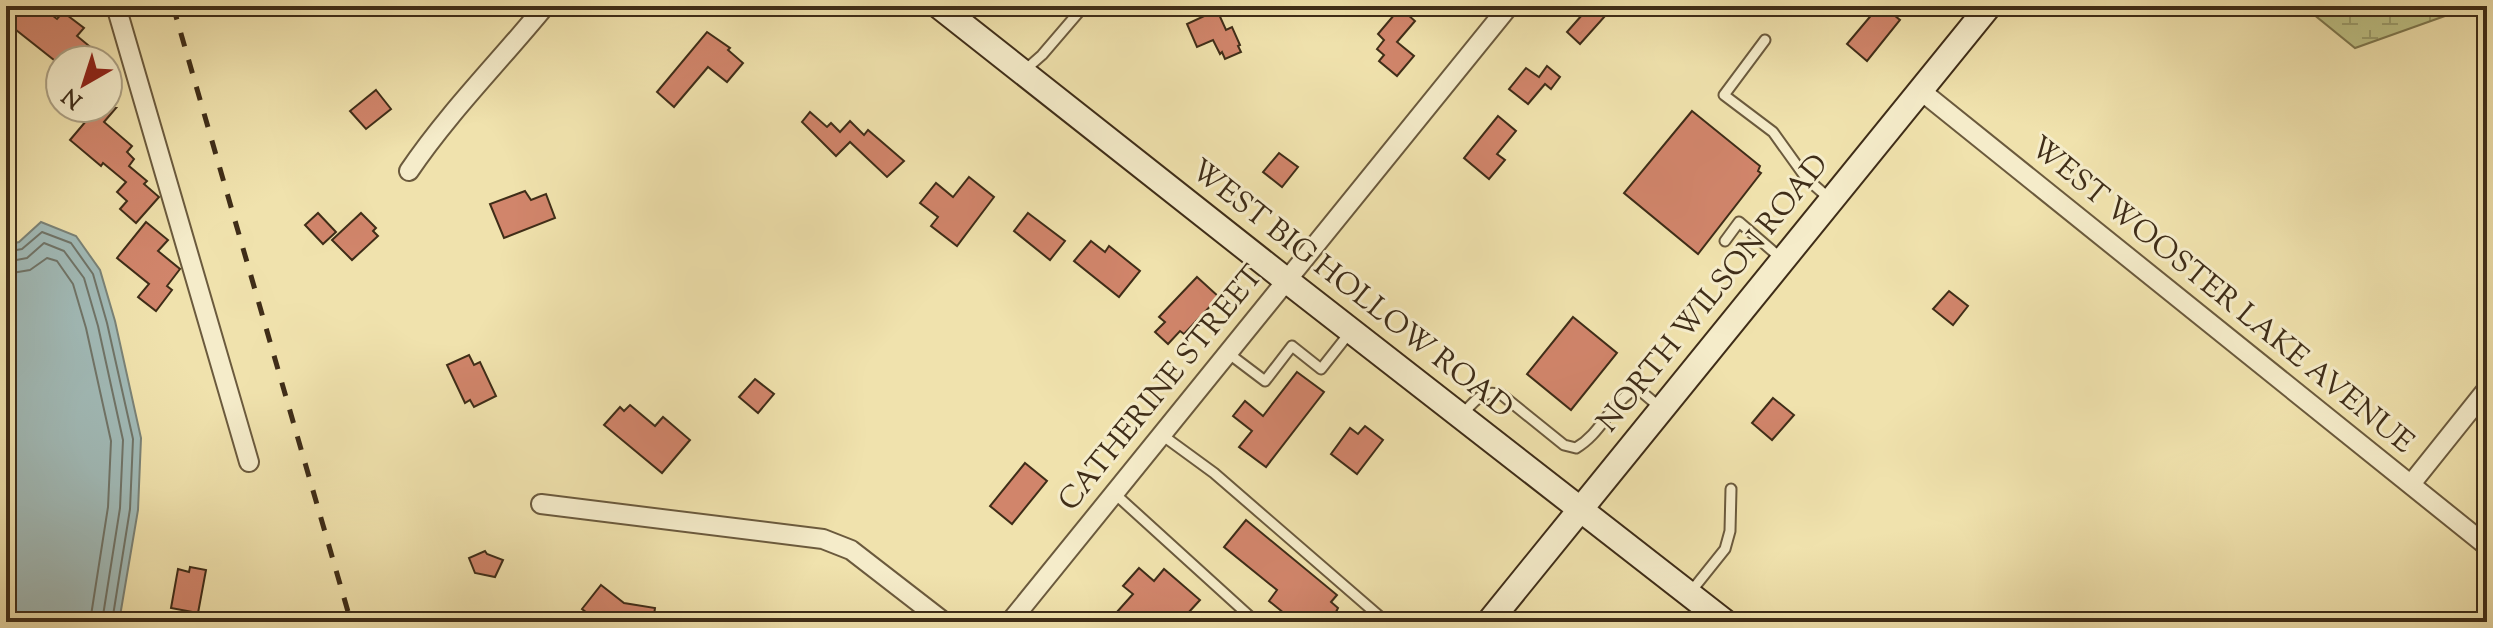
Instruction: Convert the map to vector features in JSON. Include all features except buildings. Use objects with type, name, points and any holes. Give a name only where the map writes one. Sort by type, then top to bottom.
[{"type":"main road","name":"WEST BIG HOLLOW ROAD","points":[[939,6],[1725,622]]},
{"type":"main road","name":"NORTH WILSON ROAD","points":[[1489,622],[1989,6]]},
{"type":"street","points":[[116,6],[249,462]]},
{"type":"street","points":[[409,171],[435,133],[545,6]]},
{"type":"street","name":"CATHERINE STREET","points":[[1010,622],[1509,6]]},
{"type":"street","name":"WEST WOOSTER LAKE AVENUE","points":[[1920,90],[2487,546]]},
{"type":"street","points":[[2411,484],[2487,389]]},
{"type":"street","points":[[541,504],[823,539],[851,550],[944,622]]},
{"type":"lane","points":[[1023,72],[1042,55],[1084,6]]},
{"type":"lane","points":[[1765,40],[1724,95],[1773,132],[1806,178],[1831,200]]},
{"type":"lane","points":[[1725,241],[1739,222],[1783,260]]},
{"type":"lane","points":[[1227,353],[1265,381],[1292,346],[1321,369],[1351,331]]},
{"type":"lane","points":[[1461,416],[1479,396],[1491,392],[1502,395],[1564,445],[1576,448],[1587,442],[1622,397],[1637,388],[1662,409]]},
{"type":"lane","points":[[1161,434],[1214,473],[1386,622]]},
{"type":"lane","points":[[1689,594],[1725,549],[1730,531],[1731,489]]},
{"type":"lane","points":[[1114,493],[1256,622]]},
{"type":"lane","points":[[1410,622],[1435,622]]},
{"type":"green space","points":[[2290,6],[2473,6],[2355,48],[2313,14]]},
{"type":"water","points":[[41,222],[76,236],[100,270],[115,321],[141,438],[138,510],[119,622],[6,622],[6,245],[19,242]]},
{"type":"railway","points":[[173,6],[351,622]]}]
